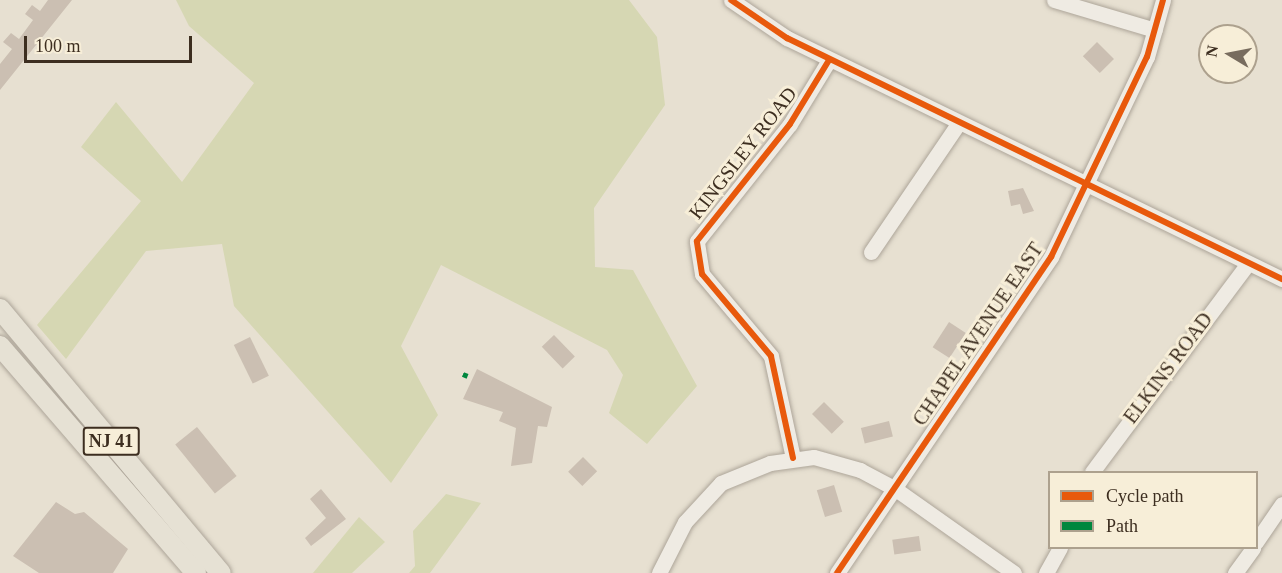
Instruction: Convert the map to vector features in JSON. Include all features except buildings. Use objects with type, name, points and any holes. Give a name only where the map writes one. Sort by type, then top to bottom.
[{"type":"main road","name":"NJ 41","points":[[0,309],[221,573]]},
{"type":"main road","name":"NJ 41","points":[[0,346],[196,573]]},
{"type":"street","points":[[731,0],[759,22],[829,60],[1246,265],[1282,279]]},
{"type":"street","points":[[1054,0],[1155,30]]},
{"type":"street","name":"CHAPEL AVENUE EAST","points":[[837,573],[1032,288],[1085,187],[1155,30],[1162,0]]},
{"type":"street","name":"KINGSLEY ROAD","points":[[793,458],[771,356],[702,274],[697,241],[790,124],[829,60]]},
{"type":"street","points":[[871,252],[958,124]]},
{"type":"street","name":"ELKINS ROAD","points":[[1093,471],[1246,265]]},
{"type":"street","points":[[659,573],[685,522],[721,483],[793,458],[832,461],[894,488],[1014,573]]},
{"type":"street","points":[[1258,540],[1282,504]]},
{"type":"street","points":[[1046,573],[1059,549]]},
{"type":"street","points":[[1235,573],[1252,549]]},
{"type":"green space","points":[[176,0],[629,0],[657,37],[665,105],[594,208],[595,267],[633,270],[697,386],[647,444],[609,413],[623,375],[607,350],[441,265],[401,346],[438,415],[391,483],[234,306],[222,244],[146,251],[66,359],[37,325],[141,201],[81,147],[116,102],[182,182],[254,83],[189,26]]},
{"type":"green space","points":[[446,494],[481,503],[430,573],[409,573],[415,566],[413,531]]},
{"type":"green space","points":[[359,517],[385,542],[352,573],[313,573]]},
{"type":"marked path","points":[[463,374],[468,376]]},
{"type":"cycle path","points":[[731,0],[787,38],[1282,279]]},
{"type":"cycle path","points":[[837,573],[1051,257],[1147,57],[1163,0]]},
{"type":"cycle path","points":[[793,458],[771,356],[702,274],[697,241],[790,124],[829,60]]}]
